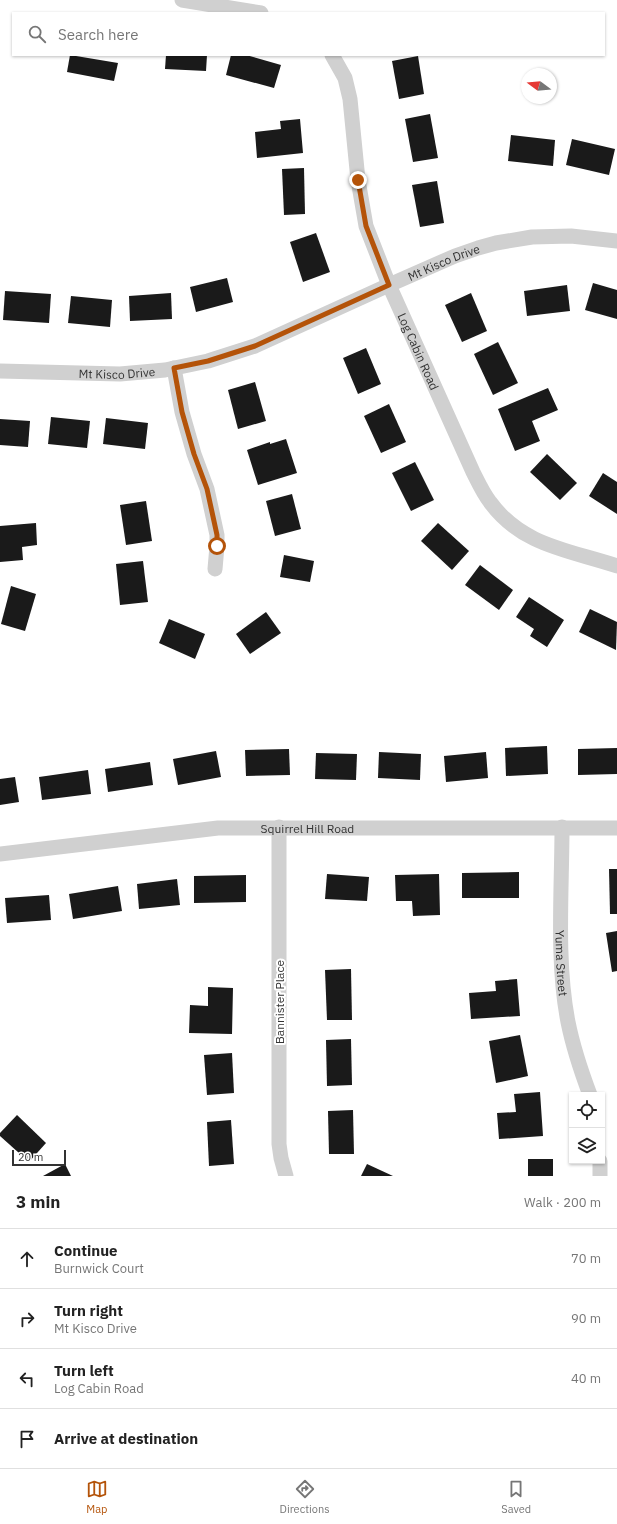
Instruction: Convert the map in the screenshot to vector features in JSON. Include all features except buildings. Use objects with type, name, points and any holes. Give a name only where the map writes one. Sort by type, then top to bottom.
[{"type":"street","points":[[182,0],[255,12]]},
{"type":"street","name":"Log Cabin Road","points":[[333,56],[345,78],[350,99],[358,180],[366,226],[389,285],[473,472],[489,501],[504,519],[523,534],[544,544],[617,566]]},
{"type":"street","name":"Mt Kisco Drive","points":[[0,371],[120,374],[174,368],[208,361],[255,346],[455,256],[496,243],[532,237],[571,236],[617,241]]},
{"type":"street","points":[[174,368],[182,412],[194,454],[207,489],[217,535],[215,569]]},
{"type":"street","name":"Bannister Place","points":[[279,827],[279,1144],[286,1176]]},
{"type":"street","name":"Squirrel Hill Road","points":[[0,854],[218,828],[617,828]]},
{"type":"street","name":"Yuma Street","points":[[562,828],[561,946],[564,997],[577,1060],[589,1092]]},
{"type":"street","points":[[600,1164],[600,1176]]},
{"type":"route","points":[[217,546],[217,535],[207,489],[194,454],[182,412],[174,368],[208,361],[255,346],[389,285],[366,226],[358,180]]}]
